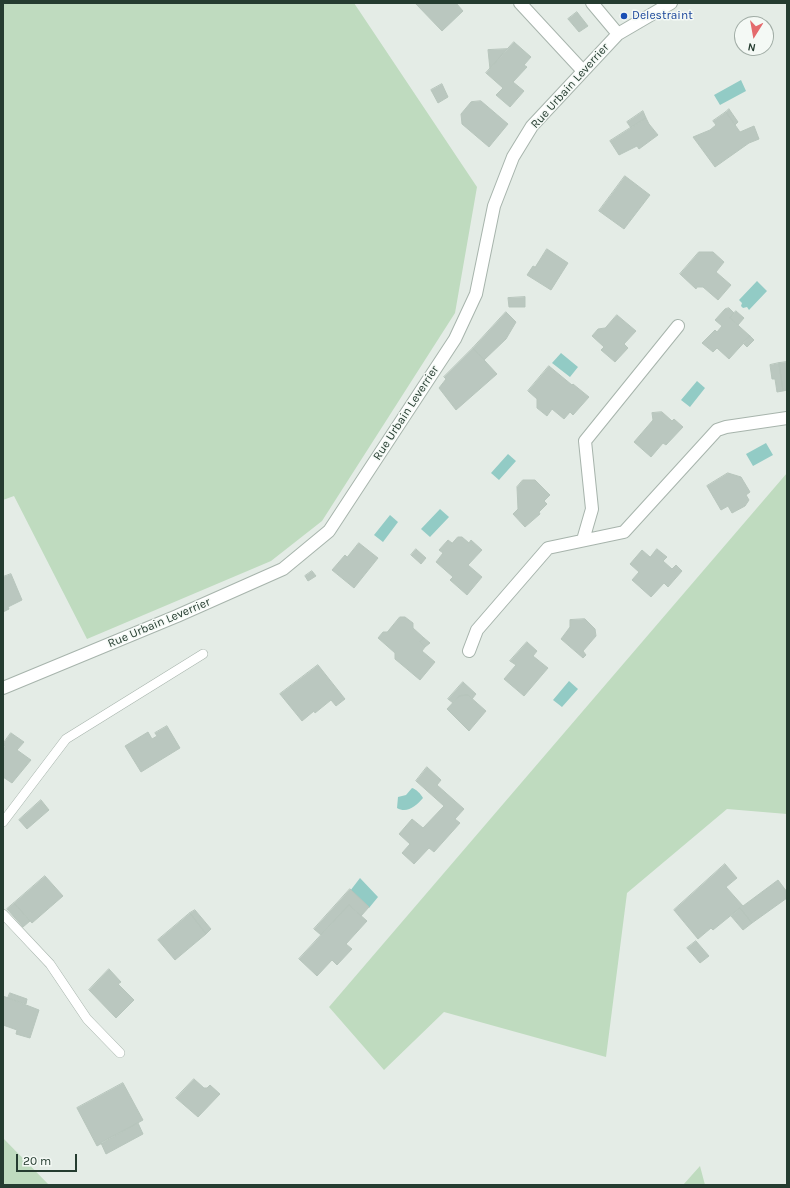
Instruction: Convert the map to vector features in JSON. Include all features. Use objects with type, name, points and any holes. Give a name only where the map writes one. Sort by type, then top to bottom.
[{"type":"street","points":[[520,3],[583,70]]},
{"type":"street","points":[[592,3],[618,34]]},
{"type":"street","name":"Rue Urbain Leverrier","points":[[3,688],[177,616],[283,569],[329,531],[455,339],[476,294],[494,206],[513,157],[532,126],[618,34],[671,3]]},
{"type":"street","points":[[583,540],[592,509],[584,441],[678,326]]},
{"type":"street","points":[[468,651],[477,630],[548,548],[624,532],[717,430],[726,427],[787,418]]},
{"type":"lane","points":[[3,822],[66,738],[203,654]]},
{"type":"lane","points":[[3,914],[50,964],[88,1019],[120,1052]]},
{"type":"green space","points":[[3,3],[354,3],[477,187],[455,313],[322,521],[271,561],[87,639],[14,496],[3,500]]},
{"type":"green space","points":[[787,473],[787,814],[727,809],[627,893],[606,1057],[444,1012],[384,1070],[329,1007]]},
{"type":"green space","points":[[3,1138],[49,1185],[3,1185]]},
{"type":"green space","points":[[700,1166],[705,1185],[683,1185]]},
{"type":"water","points":[[741,80],[746,91],[720,105],[714,95]]},
{"type":"water","points":[[757,281],[767,291],[749,310],[747,307],[743,308],[741,306],[742,303],[739,300]]},
{"type":"water","points":[[561,353],[578,367],[570,377],[552,363]]},
{"type":"water","points":[[697,381],[705,388],[690,407],[681,400]]},
{"type":"water","points":[[766,443],[773,455],[753,466],[746,454]]},
{"type":"water","points":[[508,454],[516,461],[499,480],[491,473]]},
{"type":"water","points":[[440,509],[449,517],[430,537],[421,529]]},
{"type":"water","points":[[390,515],[398,522],[383,542],[374,535]]},
{"type":"water","points":[[569,681],[578,689],[562,707],[553,700]]},
{"type":"water","points":[[412,788],[415,789],[423,798],[408,810],[401,810],[397,808],[398,797],[406,795]]},
{"type":"water","points":[[360,878],[378,897],[369,908],[350,891]]},
{"type":"building","points":[[456,3],[463,11],[442,31],[416,4]]},
{"type":"building","points":[[577,12],[588,26],[579,32],[568,19]]},
{"type":"building","points":[[514,42],[531,57],[524,65],[527,67],[513,82],[524,91],[510,107],[496,95],[503,88],[486,73]]},
{"type":"building","points":[[507,49],[490,69],[488,50]]},
{"type":"building","points":[[442,84],[448,97],[438,103],[431,90]]},
{"type":"building","points":[[481,101],[508,124],[489,147],[462,124],[461,114],[471,102]]},
{"type":"building","points":[[729,109],[738,122],[735,125],[726,112]]},
{"type":"building","points":[[643,111],[646,118],[631,128],[627,122]]},
{"type":"building","points":[[726,112],[740,132],[754,126],[759,139],[749,143],[715,167],[693,137],[710,130],[716,125],[713,121]]},
{"type":"building","points":[[646,118],[658,135],[639,149],[637,146],[619,155],[610,141]]},
{"type":"building","points":[[625,176],[650,195],[624,229],[599,211]]},
{"type":"building","points":[[547,249],[568,263],[551,290],[527,275],[533,266],[535,267]]},
{"type":"building","points":[[699,252],[713,252],[724,262],[716,272],[731,285],[718,300],[703,287],[697,287],[696,289],[680,274]]},
{"type":"building","points":[[525,297],[525,307],[509,307],[508,298]]},
{"type":"building","points":[[729,308],[734,313],[730,318],[750,336],[729,359],[717,348],[713,352],[702,343],[715,330],[717,332],[722,326],[715,320],[725,309]]},
{"type":"building","points":[[736,311],[744,318],[738,325],[730,318]]},
{"type":"building","points":[[506,312],[516,322],[506,339],[484,360],[473,348]]},
{"type":"building","points":[[617,315],[636,331],[624,344],[628,348],[615,362],[601,350],[604,347],[592,336],[598,329],[605,328]]},
{"type":"building","points":[[750,336],[754,340],[747,347],[743,343]]},
{"type":"building","points":[[473,348],[497,374],[456,410],[439,388],[446,379],[444,377]]},
{"type":"building","points":[[787,362],[787,390],[783,391],[779,363]]},
{"type":"building","points":[[779,363],[783,391],[777,392],[775,379],[772,379],[770,365]]},
{"type":"building","points":[[549,366],[589,397],[573,415],[570,412],[564,419],[552,409],[547,416],[537,408],[537,399],[528,391]]},
{"type":"building","points":[[662,412],[672,421],[674,419],[683,427],[666,445],[663,443],[651,457],[634,442],[653,420],[652,413]]},
{"type":"building","points":[[728,473],[741,477],[750,492],[746,495],[749,500],[745,506],[732,513],[728,506],[721,510],[707,486]]},
{"type":"building","points":[[523,480],[535,480],[550,495],[544,501],[547,504],[539,512],[540,514],[525,527],[513,514],[518,509],[517,487]]},
{"type":"building","points":[[458,537],[462,537],[469,543],[471,540],[482,550],[468,565],[482,577],[467,595],[450,580],[453,577],[436,562],[443,553],[439,550],[448,540],[452,543]]},
{"type":"building","points":[[359,543],[378,558],[354,588],[332,570],[345,555],[347,557]]},
{"type":"building","points":[[416,549],[426,558],[421,564],[411,555]]},
{"type":"building","points":[[657,549],[667,557],[663,561],[672,569],[676,565],[682,571],[668,587],[664,583],[651,597],[632,580],[639,572],[630,564],[642,550],[650,557]]},
{"type":"building","points":[[312,571],[316,576],[308,581],[305,576]]},
{"type":"building","points":[[11,574],[22,600],[8,607],[9,609],[3,612],[3,577]]},
{"type":"building","points":[[400,617],[405,617],[413,623],[413,628],[424,638],[420,642],[425,647],[422,651],[435,662],[420,680],[395,659],[395,653],[378,638],[383,632],[387,632]]},
{"type":"building","points":[[585,619],[595,629],[596,636],[583,651],[586,655],[583,658],[561,639],[570,627],[570,620]]},
{"type":"building","points":[[424,638],[430,643],[425,647],[420,642]]},
{"type":"building","points":[[527,642],[537,651],[533,656],[548,668],[524,696],[504,679],[516,665],[510,661]]},
{"type":"building","points":[[318,665],[345,699],[336,706],[331,700],[302,721],[280,694]]},
{"type":"building","points":[[463,682],[476,694],[472,699],[468,695],[459,696],[453,703],[448,699]]},
{"type":"building","points":[[468,695],[486,711],[469,731],[447,709],[459,696]]},
{"type":"building","points":[[167,726],[180,748],[141,772],[125,746],[148,732],[152,739],[157,736],[155,733]]},
{"type":"building","points":[[11,733],[24,742],[17,750],[31,760],[12,783],[3,777],[3,750],[5,746],[3,744]]},
{"type":"building","points":[[427,767],[441,780],[437,785],[464,809],[455,819],[460,823],[434,852],[429,848],[414,864],[402,853],[410,844],[399,834],[412,819],[423,828],[444,806],[416,781]]},
{"type":"building","points":[[41,800],[49,810],[27,829],[19,820]]},
{"type":"building","points":[[725,864],[737,878],[726,887],[743,906],[778,880],[787,892],[787,898],[752,923],[740,908],[713,930],[711,928],[698,939],[674,910]]},
{"type":"building","points":[[45,876],[63,896],[32,923],[14,903]]},
{"type":"building","points":[[350,889],[369,907],[361,916],[349,905],[321,935],[314,929]]},
{"type":"building","points":[[14,903],[30,921],[23,927],[7,909]]},
{"type":"building","points":[[349,905],[367,921],[346,944],[352,949],[337,965],[332,960],[317,976],[299,959]]},
{"type":"building","points":[[740,908],[752,923],[743,930],[731,916]]},
{"type":"building","points":[[195,910],[211,929],[206,934],[190,913]]},
{"type":"building","points":[[190,913],[206,934],[175,960],[158,940]]},
{"type":"building","points":[[696,941],[709,956],[700,963],[687,948]]},
{"type":"building","points":[[109,969],[121,982],[118,984],[134,1000],[116,1018],[89,990]]},
{"type":"building","points":[[10,993],[27,999],[26,1004],[8,998]]},
{"type":"building","points":[[3,996],[39,1010],[30,1038],[16,1034],[17,1030],[3,1025]]},
{"type":"building","points":[[194,1079],[204,1088],[207,1088],[210,1085],[220,1094],[198,1117],[176,1098]]},
{"type":"building","points":[[123,1083],[143,1120],[97,1146],[77,1108]]},
{"type":"building","points":[[138,1123],[143,1134],[106,1154],[101,1143]]},
{"type":"place","name":"Delestraint","points":[[624,16]]}]
